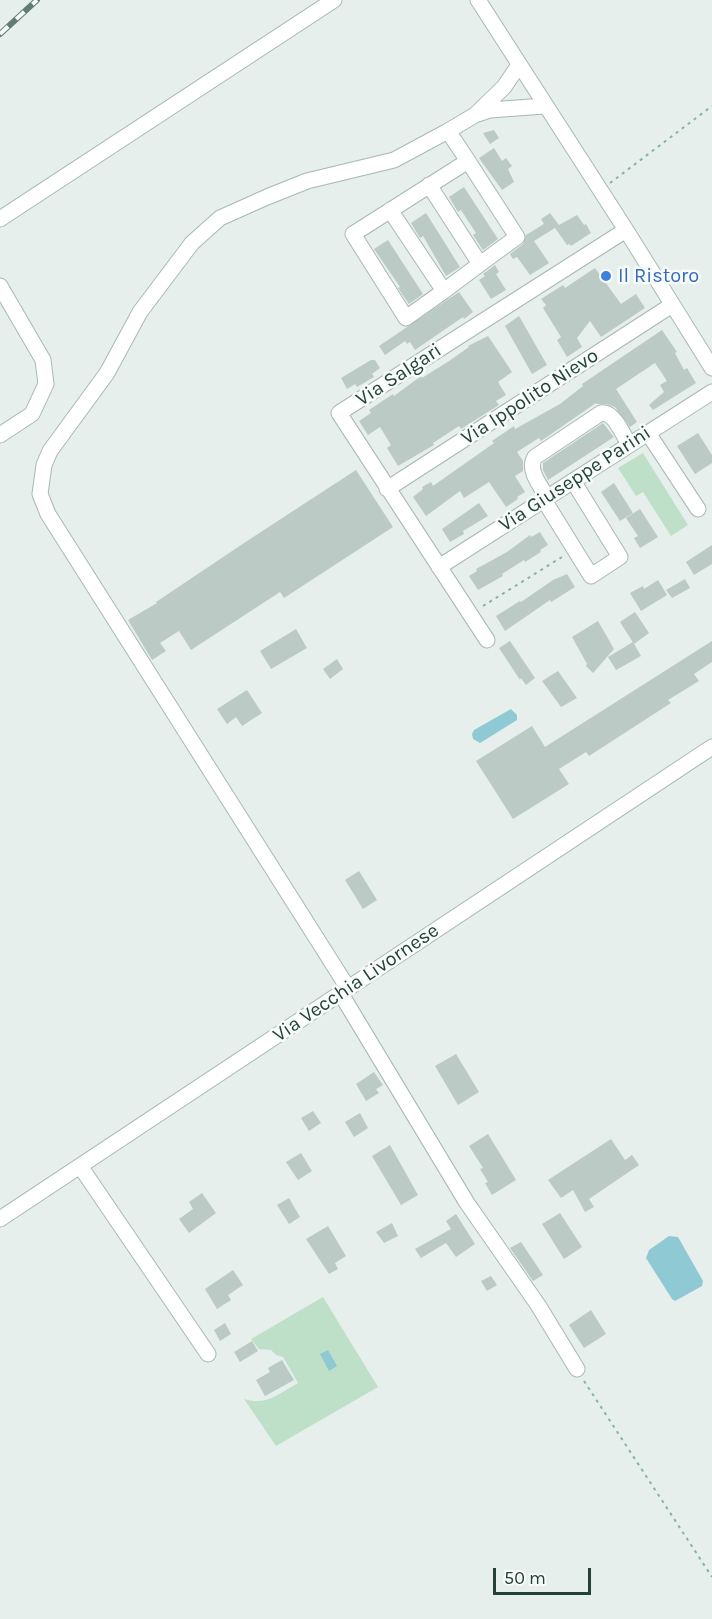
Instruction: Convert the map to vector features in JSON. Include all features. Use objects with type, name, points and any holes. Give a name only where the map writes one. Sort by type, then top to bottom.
[{"type":"street","points":[[0,219],[334,0]]},
{"type":"street","points":[[478,0],[712,368]]},
{"type":"street","points":[[475,115],[504,87],[519,65]]},
{"type":"street","points":[[544,106],[490,110],[475,115],[394,160],[307,181],[220,218],[192,243],[140,312],[107,373],[50,451],[41,480],[40,494],[48,514],[344,991],[467,1203],[538,1305],[577,1369]]},
{"type":"street","points":[[448,131],[468,160],[517,237],[406,318],[353,234],[468,160]]},
{"type":"street","points":[[429,185],[480,264]]},
{"type":"street","points":[[390,210],[444,291]]},
{"type":"street","name":"Via Salgari","points":[[487,640],[339,413],[626,230]]},
{"type":"street","points":[[0,286],[43,360],[46,384],[32,414],[0,435]]},
{"type":"street","name":"Via Ippolito Nievo","points":[[387,489],[672,306]]},
{"type":"street","name":"Via Giuseppe Parini","points":[[439,567],[712,392]]},
{"type":"street","points":[[573,481],[620,557],[591,576],[545,498],[534,474],[532,462],[535,457],[601,413],[612,417],[629,445]]},
{"type":"street","points":[[648,433],[698,509]]},
{"type":"street","name":"Via Vecchia Livornese","points":[[0,1219],[712,747]]},
{"type":"street","points":[[81,1166],[208,1354]]},
{"type":"path","points":[[600,189],[712,106]]},
{"type":"path","points":[[470,614],[574,549]]},
{"type":"path","points":[[577,1369],[712,1577]]},
{"type":"green space","points":[[643,453],[688,525],[671,536],[643,492],[636,496],[618,468]]},
{"type":"green space","points":[[323,1297],[378,1387],[276,1446],[244,1399],[266,1400],[298,1383],[283,1357],[271,1350],[259,1349],[251,1339]]},
{"type":"water","points":[[511,709],[517,715],[517,720],[480,743],[473,739],[474,730]]},
{"type":"water","points":[[669,1236],[678,1237],[703,1281],[702,1286],[675,1301],[646,1258],[649,1250]]},
{"type":"water","points":[[328,1350],[337,1366],[329,1371],[320,1354]]},
{"type":"building","points":[[494,130],[499,138],[490,144],[483,133]]},
{"type":"building","points":[[494,148],[502,161],[506,158],[512,166],[508,169],[514,182],[502,190],[479,158]]},
{"type":"building","points":[[464,187],[498,239],[483,250],[473,235],[476,233],[461,210],[458,212],[449,197]]},
{"type":"building","points":[[426,213],[460,267],[446,276],[423,236],[420,238],[411,223]]},
{"type":"building","points":[[550,213],[559,225],[577,215],[591,233],[571,246],[567,245],[555,228],[534,241],[549,263],[530,275],[517,257],[513,259],[510,254],[523,244],[526,235],[544,224],[541,219]]},
{"type":"building","points":[[388,240],[423,294],[409,304],[374,249]]},
{"type":"building","points":[[495,265],[499,272],[496,274],[506,290],[491,299],[479,280]]},
{"type":"building","points":[[595,268],[621,304],[636,294],[645,308],[601,337],[590,321],[577,338],[582,347],[567,357],[557,340],[561,337],[543,308],[546,305],[541,299],[563,285],[565,288]]},
{"type":"building","points":[[459,292],[473,312],[415,350],[410,342],[407,344],[405,341],[385,355],[379,346]]},
{"type":"building","points":[[519,316],[547,365],[532,374],[505,326]]},
{"type":"building","points":[[662,330],[677,352],[675,353],[684,370],[687,368],[696,383],[653,410],[649,405],[664,392],[660,385],[667,381],[655,363],[616,389],[637,422],[630,427],[615,407],[596,403],[541,441],[539,438],[517,452],[523,461],[523,471],[515,476],[525,492],[506,507],[489,482],[464,498],[460,491],[426,516],[413,497],[423,489],[422,487],[431,482],[433,486],[514,426],[515,429],[560,404],[583,386],[582,384]]},
{"type":"building","points":[[488,336],[512,372],[498,382],[506,395],[496,401],[499,405],[461,429],[459,426],[433,443],[434,445],[398,466],[387,448],[391,445],[380,427],[368,435],[359,421],[371,413],[369,410],[393,394],[394,396],[468,346]]},
{"type":"building","points":[[371,360],[375,360],[380,368],[372,374],[374,377],[357,387],[355,384],[347,389],[341,378]]},
{"type":"building","points":[[603,423],[614,437],[548,480],[543,470],[543,463]]},
{"type":"building","points":[[698,433],[712,455],[712,463],[695,474],[677,446]]},
{"type":"building","points":[[356,470],[393,527],[284,598],[280,592],[191,650],[179,631],[160,643],[166,651],[152,660],[128,620]]},
{"type":"building","points":[[614,483],[633,513],[620,521],[601,492]]},
{"type":"building","points":[[479,503],[488,516],[450,542],[442,529]]},
{"type":"building","points":[[640,509],[658,537],[640,548],[634,538],[638,536],[626,518]]},
{"type":"building","points":[[540,532],[548,545],[540,550],[541,552],[525,562],[524,560],[502,574],[503,576],[478,590],[469,576],[477,571],[476,569],[507,552],[530,535],[531,537]]},
{"type":"building","points":[[712,545],[712,564],[694,575],[686,562]]},
{"type":"building","points":[[567,574],[575,587],[551,602],[550,600],[505,631],[496,616],[553,580]]},
{"type":"building","points":[[685,579],[690,588],[672,598],[666,590]]},
{"type":"building","points":[[658,580],[667,595],[641,611],[630,593],[643,586],[644,589]]},
{"type":"building","points":[[635,612],[649,633],[634,644],[620,622]]},
{"type":"building","points":[[598,621],[614,649],[593,673],[586,666],[572,637]]},
{"type":"building","points":[[296,629],[307,648],[271,669],[260,651]]},
{"type":"building","points":[[510,641],[535,678],[526,685],[521,678],[520,680],[499,648]]},
{"type":"building","points":[[712,641],[712,662],[694,674],[699,681],[668,700],[671,703],[589,756],[586,752],[559,769],[569,784],[513,819],[476,761],[532,726],[545,747]]},
{"type":"building","points":[[633,642],[641,656],[616,670],[608,657]]},
{"type":"building","points":[[337,659],[343,669],[330,679],[323,669]]},
{"type":"building","points":[[558,671],[577,698],[561,707],[542,681]]},
{"type":"building","points":[[247,690],[262,713],[242,726],[236,717],[227,724],[217,709]]},
{"type":"building","points":[[359,871],[377,900],[363,909],[345,880]]},
{"type":"building","points":[[456,1054],[479,1092],[458,1105],[435,1066]]},
{"type":"building","points":[[374,1072],[383,1085],[376,1089],[379,1093],[366,1101],[356,1084]]},
{"type":"building","points":[[313,1111],[321,1123],[309,1131],[301,1118]]},
{"type":"building","points":[[360,1113],[368,1128],[354,1137],[345,1122]]},
{"type":"building","points":[[488,1134],[516,1180],[492,1195],[485,1183],[488,1182],[480,1169],[483,1168],[469,1146]]},
{"type":"building","points":[[611,1139],[625,1160],[632,1155],[639,1165],[589,1199],[594,1207],[585,1212],[573,1190],[561,1198],[548,1180]]},
{"type":"building","points":[[390,1145],[418,1195],[401,1205],[372,1156]]},
{"type":"building","points":[[301,1153],[312,1171],[298,1180],[286,1162]]},
{"type":"building","points":[[202,1193],[216,1213],[189,1233],[179,1219],[193,1209],[189,1202]]},
{"type":"building","points":[[289,1198],[300,1217],[289,1224],[277,1205]]},
{"type":"building","points":[[560,1213],[582,1247],[564,1259],[542,1224]]},
{"type":"building","points":[[456,1214],[475,1244],[456,1257],[446,1243],[421,1258],[415,1249],[451,1229],[446,1221]]},
{"type":"building","points":[[392,1223],[398,1236],[384,1243],[376,1232]]},
{"type":"building","points":[[328,1226],[346,1256],[335,1263],[338,1269],[329,1274],[306,1239]]},
{"type":"building","points":[[521,1242],[543,1275],[533,1281],[510,1248]]},
{"type":"building","points":[[233,1270],[243,1285],[228,1295],[231,1300],[217,1309],[205,1289]]},
{"type":"building","points":[[491,1276],[497,1285],[487,1291],[481,1281]]},
{"type":"building","points":[[591,1310],[606,1334],[584,1348],[569,1325]]},
{"type":"building","points":[[225,1323],[231,1334],[220,1341],[214,1330]]},
{"type":"building","points":[[252,1341],[258,1351],[240,1362],[234,1352]]},
{"type":"building","points":[[282,1360],[294,1380],[265,1396],[256,1380],[270,1372],[268,1368]]},
{"type":"railway","points":[[0,34],[37,0]]},
{"type":"place","name":"Il Ristoro","points":[[606,276]]}]
